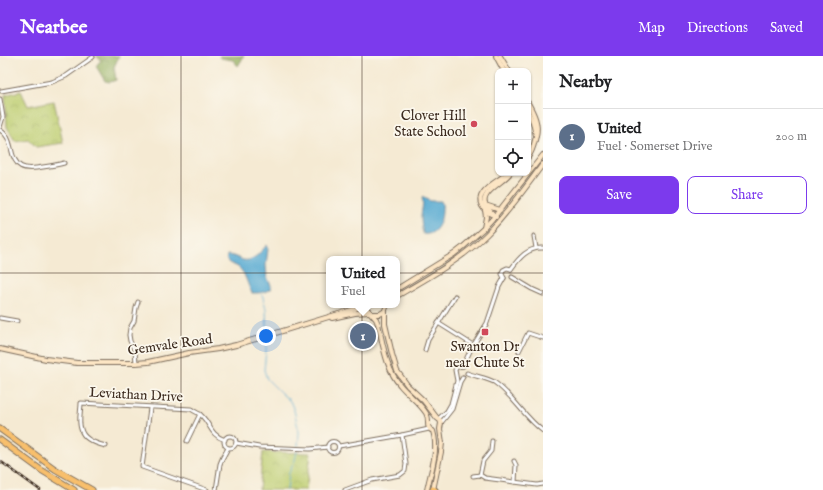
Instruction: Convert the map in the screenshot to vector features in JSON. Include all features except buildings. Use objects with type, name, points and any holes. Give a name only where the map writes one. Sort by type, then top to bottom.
[{"type":"highway","points":[[0,429],[56,469],[92,490]]},
{"type":"highway","points":[[0,440],[41,470],[74,490]]},
{"type":"main road","points":[[496,56],[502,68]]},
{"type":"main road","points":[[500,56],[507,68]]},
{"type":"main road","points":[[529,104],[537,121],[538,132],[531,151]]},
{"type":"main road","points":[[531,118],[536,136]]},
{"type":"main road","points":[[400,287],[454,254],[484,228],[543,155]]},
{"type":"main road","points":[[400,294],[458,259],[481,239],[500,220],[543,164]]},
{"type":"main road","points":[[495,216],[485,210],[480,201],[483,192],[504,176]]},
{"type":"main road","points":[[500,220],[485,205],[484,198],[486,194],[508,176]]},
{"type":"main road","points":[[485,205],[500,210]]},
{"type":"main road","points":[[484,228],[486,217],[485,210]]},
{"type":"main road","name":"Gemvale Road","points":[[0,349],[46,359],[77,363],[148,362],[189,353],[225,348],[356,308]]},
{"type":"main road","points":[[366,308],[376,319],[395,379],[425,412],[429,420],[428,424],[435,436],[435,452],[427,490]]},
{"type":"main road","name":"Gemvale Road","points":[[316,321],[355,313],[380,314],[385,308]]},
{"type":"main road","points":[[386,308],[384,320],[385,326],[397,371],[408,386],[424,401],[441,423],[441,452],[434,490]]},
{"type":"main road","points":[[429,420],[432,418],[438,418]]},
{"type":"main road","points":[[431,430],[437,431],[440,429]]},
{"type":"street","points":[[0,92],[52,82],[66,76],[93,57]]},
{"type":"street","points":[[0,99],[3,113],[0,128],[8,137],[14,158],[21,166],[34,169],[64,163]]},
{"type":"street","points":[[534,236],[536,248]]},
{"type":"street","points":[[511,269],[524,253],[536,248],[543,248]]},
{"type":"street","points":[[463,366],[472,345],[487,323],[499,287],[504,278],[502,274],[503,270],[507,268],[511,269]]},
{"type":"street","points":[[511,269],[513,273],[512,277]]},
{"type":"street","points":[[504,278],[508,279],[512,277],[543,294]]},
{"type":"street","points":[[425,350],[428,340],[451,304],[454,296]]},
{"type":"street","points":[[136,363],[135,351],[129,335],[138,302]]},
{"type":"street","points":[[0,317],[17,321]]},
{"type":"street","points":[[438,323],[472,345]]},
{"type":"street","points":[[519,351],[528,332],[543,338]]},
{"type":"street","points":[[463,366],[467,373],[493,381],[505,391],[535,426],[543,433]]},
{"type":"street","points":[[438,418],[450,407],[457,381],[455,372],[456,368],[463,366]]},
{"type":"street","points":[[441,423],[452,409],[460,382],[467,373]]},
{"type":"street","points":[[457,376],[463,377]]},
{"type":"street","name":"Leviathan Drive","points":[[106,446],[93,442],[82,432],[80,426],[81,403],[191,410],[204,417],[214,434],[224,440],[228,448]]},
{"type":"street","points":[[150,408],[142,467],[207,490]]},
{"type":"street","points":[[187,441],[200,414]]},
{"type":"street","name":"Leviathan Drive","points":[[224,440],[231,436],[235,438],[236,443],[259,447],[310,449],[328,447],[333,442],[339,446],[431,430]]},
{"type":"street","points":[[345,490],[369,481],[398,475],[404,472],[406,469],[406,464],[402,435]]},
{"type":"street","points":[[480,475],[483,460],[491,451],[492,441]]},
{"type":"street","points":[[216,490],[222,459],[228,448],[233,447],[236,443]]},
{"type":"street","name":"Leviathan Drive","points":[[328,447],[330,452],[334,453],[337,451],[339,446]]},
{"type":"street","points":[[514,460],[516,465],[515,482]]},
{"type":"street","points":[[473,476],[480,475],[485,478],[537,485],[543,484]]},
{"type":"green space","points":[[96,56],[119,56],[114,67],[116,80],[110,82],[105,81],[96,66],[101,60]]},
{"type":"green space","points":[[219,56],[244,56],[238,66],[233,60],[220,58]]},
{"type":"green space","points":[[21,91],[28,106],[54,101],[63,143],[36,147],[28,139],[15,141],[7,127],[5,95]]},
{"type":"green space","points":[[263,452],[311,453],[306,490],[259,490]]},
{"type":"water","points":[[423,197],[430,201],[441,201],[442,205],[441,220],[435,231],[428,234],[423,234],[421,217]]},
{"type":"water","points":[[267,245],[267,278],[271,288],[265,292],[252,293],[243,272],[238,267],[227,261],[227,255],[244,260],[252,259]]},
{"type":"waterway","points":[[262,293],[266,309],[267,330]]},
{"type":"waterway","points":[[267,341],[264,370],[267,379],[290,401],[294,410],[299,432],[298,446]]},
{"type":"waterway","points":[[287,490],[289,473],[297,451]]},
{"type":"railway","points":[[0,461],[40,490]]},
{"type":"place","name":"Clover Hill State School","points":[[474,124]]},
{"type":"place","name":"Swanton Dr near Chute St","points":[[485,332]]},
{"type":"place","name":"United","points":[[363,336]]}]
